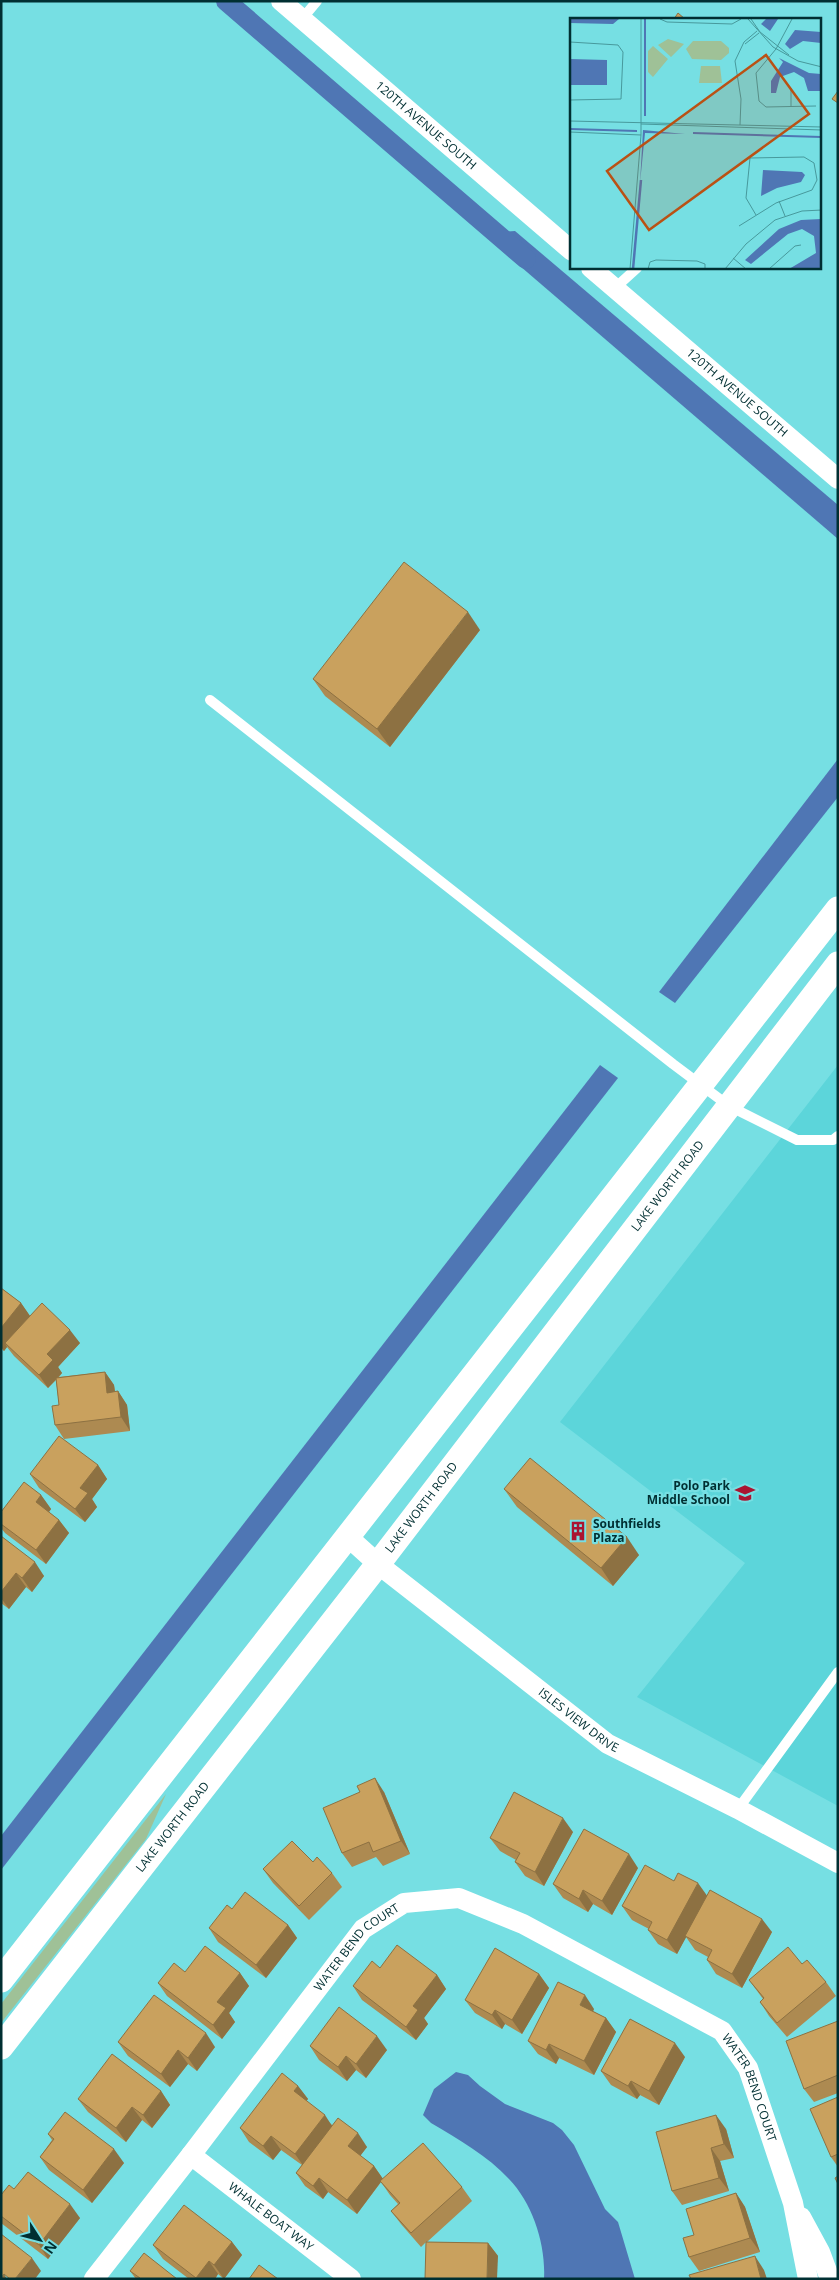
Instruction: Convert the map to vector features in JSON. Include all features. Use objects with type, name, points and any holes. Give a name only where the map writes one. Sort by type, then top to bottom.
[{"type":"street","name":"120TH AVENUE SOUTH","points":[[281,1],[570,249]]},
{"type":"street","name":"120TH AVENUE SOUTH","points":[[592,269],[838,479]]},
{"type":"street","points":[[1,1980],[701,1086],[838,908]]},
{"type":"street","name":"LAKE WORTH ROAD","points":[[1,2047],[378,1564],[838,964]]},
{"type":"street","name":"ISLES VIEW DRIVE","points":[[347,1536],[378,1564],[608,1744],[738,1809],[838,1863]]},
{"type":"street","name":"WATER BEND COURT","points":[[94,2279],[363,1930],[404,1903],[459,1898],[523,1924],[722,2031],[748,2068],[793,2203],[808,2279]]},
{"type":"street","name":"WHALE BOAT WAY","points":[[191,2155],[351,2279]]},
{"type":"street","name":"WATER BEND COURT","points":[[793,2203],[820,2252],[830,2279]]},
{"type":"lane","points":[[302,19],[317,1]]},
{"type":"lane","points":[[615,288],[636,269]]},
{"type":"lane","points":[[210,700],[729,1106],[797,1140],[833,1140],[838,1136]]},
{"type":"lane","points":[[738,1809],[838,1672]]},
{"type":"shaded area","points":[[515,231],[838,505],[838,539],[506,254],[503,232]]},
{"type":"shaded area","points":[[838,759],[838,797],[675,1003],[659,992]]},
{"type":"shaded area","points":[[600,1065],[618,1078],[1,1870],[1,1836]]},
{"type":"shaded area","name":"Polo Park Middle School","points":[[838,1065],[838,1806],[637,1697],[745,1563],[560,1422]]},
{"type":"shaded area","points":[[456,2072],[468,2075],[505,2104],[553,2123],[562,2130],[574,2145],[605,2209],[618,2222],[635,2279],[544,2279],[543,2253],[540,2239],[531,2213],[517,2189],[492,2163],[472,2148],[431,2123],[423,2115],[434,2089]]},
{"type":"green space","points":[[166,1794],[146,1839],[1,2023],[1,2004]]},
{"type":"building","points":[[678,13],[684,18],[675,18]]},
{"type":"building","points":[[838,91],[838,103],[832,99]]},
{"type":"building","points":[[404,562],[468,612],[377,729],[313,679]]},
{"type":"building","points":[[1,1288],[21,1303],[1,1328]]},
{"type":"building","points":[[42,1303],[70,1330],[47,1354],[53,1360],[39,1375],[5,1343]]},
{"type":"building","points":[[105,1372],[107,1393],[118,1391],[121,1417],[55,1425],[52,1406],[59,1405],[56,1378]]},
{"type":"building","points":[[59,1436],[98,1465],[80,1488],[88,1493],[75,1509],[30,1474]]},
{"type":"building","name":"Southfields Plaza","points":[[530,1458],[627,1537],[601,1568],[504,1489]]},
{"type":"building","points":[[24,1482],[41,1495],[36,1502],[59,1520],[36,1550],[1,1524],[1,1512]]},
{"type":"building","points":[[1,1536],[35,1562],[22,1578],[16,1573],[1,1592]]},
{"type":"building","points":[[375,1778],[401,1841],[373,1852],[369,1842],[342,1853],[323,1808],[360,1792],[357,1786]]},
{"type":"building","points":[[514,1792],[563,1818],[535,1872],[515,1862],[520,1853],[490,1838]]},
{"type":"building","points":[[584,1829],[629,1854],[602,1901],[583,1890],[579,1899],[553,1884]]},
{"type":"building","points":[[292,1841],[313,1862],[317,1857],[332,1873],[299,1906],[263,1869]]},
{"type":"building","points":[[645,1865],[674,1881],[678,1873],[698,1883],[667,1940],[648,1930],[652,1922],[622,1906]]},
{"type":"building","points":[[710,1890],[762,1919],[732,1974],[707,1960],[712,1950],[685,1936]]},
{"type":"building","points":[[245,1892],[288,1925],[256,1965],[209,1928],[227,1905],[232,1909]]},
{"type":"building","points":[[397,1945],[437,1975],[413,2006],[418,2010],[406,2027],[353,1986],[372,1961],[380,1968]]},
{"type":"building","points":[[205,1946],[240,1973],[217,2002],[226,2008],[213,2025],[158,1983],[174,1963],[185,1972]]},
{"type":"building","points":[[788,1947],[802,1964],[807,1960],[826,1982],[777,2023],[760,2002],[764,1998],[749,1980]]},
{"type":"building","points":[[495,1948],[539,1974],[512,2020],[495,2010],[492,2015],[465,2000]]},
{"type":"building","points":[[558,1982],[585,1995],[580,2005],[606,2018],[584,2061],[549,2044],[546,2050],[528,2041]]},
{"type":"building","points":[[154,1995],[206,2033],[188,2058],[178,2050],[161,2074],[118,2042]]},
{"type":"building","points":[[339,2007],[377,2036],[356,2064],[346,2056],[338,2067],[310,2046]]},
{"type":"building","points":[[630,2019],[675,2043],[649,2091],[631,2081],[628,2086],[601,2071]]},
{"type":"building","points":[[838,2021],[838,2075],[804,2089],[786,2041]]},
{"type":"building","points":[[112,2054],[161,2091],[143,2115],[132,2107],[116,2128],[78,2099]]},
{"type":"building","points":[[282,2073],[298,2086],[294,2091],[325,2115],[295,2154],[271,2136],[263,2146],[240,2128]]},
{"type":"building","points":[[838,2097],[838,2154],[831,2157],[810,2109]]},
{"type":"building","points":[[65,2112],[114,2149],[83,2190],[40,2157],[54,2139],[48,2134]]},
{"type":"building","points":[[716,2115],[724,2144],[711,2148],[719,2178],[672,2191],[656,2132]]},
{"type":"building","points":[[338,2118],[358,2133],[348,2146],[374,2166],[347,2200],[319,2178],[313,2186],[296,2173]]},
{"type":"building","points":[[423,2143],[462,2187],[411,2233],[391,2211],[400,2203],[380,2181]]},
{"type":"building","points":[[28,2172],[70,2204],[39,2245],[1,2216],[1,2195],[9,2185],[14,2189]]},
{"type":"building","points":[[736,2193],[750,2238],[689,2257],[683,2238],[694,2235],[686,2209]]},
{"type":"building","points":[[184,2205],[232,2242],[214,2265],[209,2261],[196,2278],[153,2245]]},
{"type":"building","points":[[1,2234],[32,2258],[15,2279],[10,2279],[4,2274],[1,2278]]},
{"type":"building","points":[[426,2242],[488,2243],[487,2279],[425,2279]]},
{"type":"building","points":[[144,2253],[177,2279],[139,2279],[130,2271]]},
{"type":"building","points":[[755,2256],[761,2279],[691,2279],[689,2275]]},
{"type":"building","points":[[259,2265],[278,2279],[249,2279]]},
{"type":"waterway","points":[[226,1],[526,259]]},
{"type":"place","name":"Polo Park Middle School","points":[[745,1493]]},
{"type":"place","name":"Southfields Plaza","points":[[578,1531]]}]
